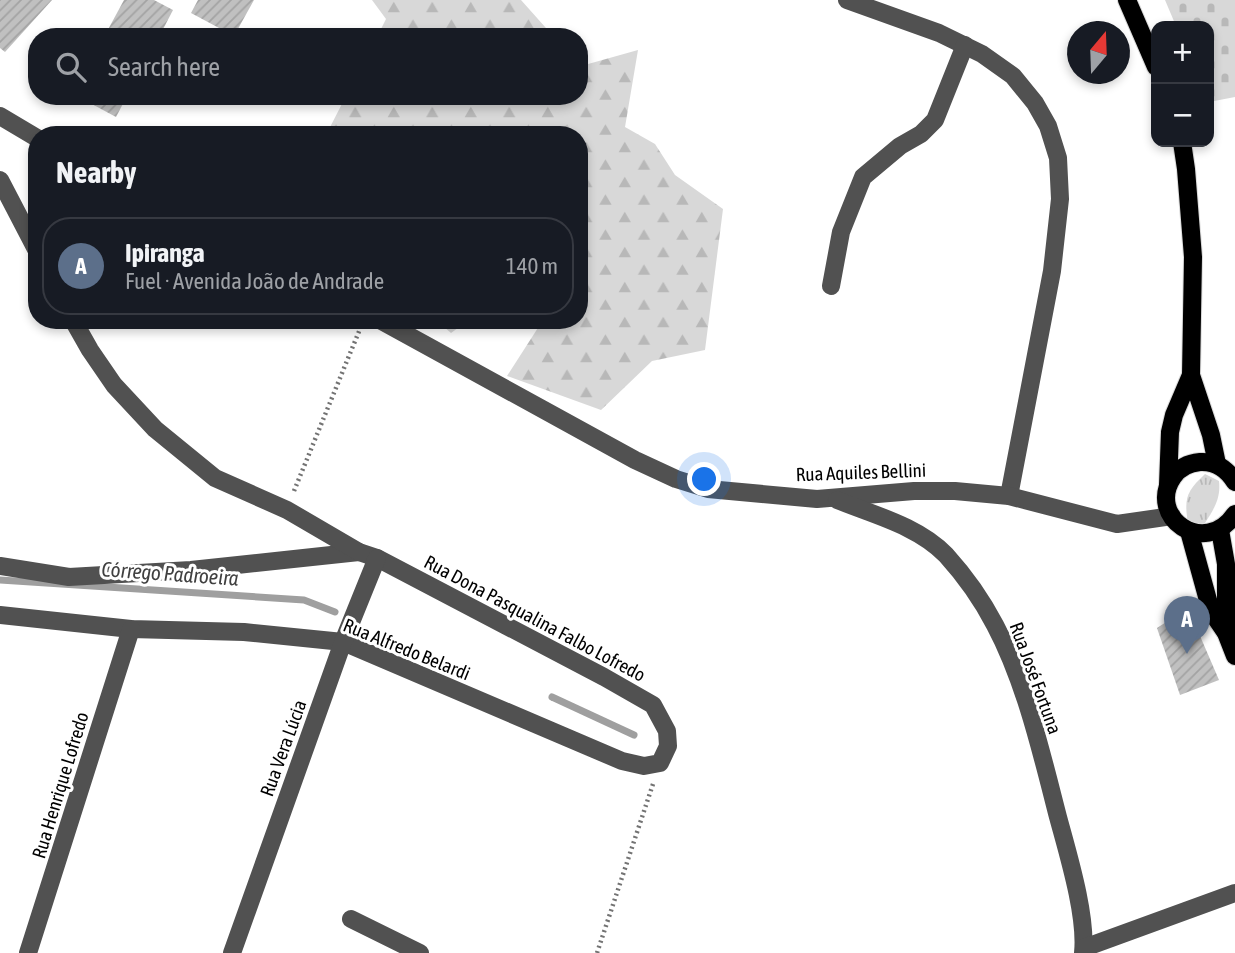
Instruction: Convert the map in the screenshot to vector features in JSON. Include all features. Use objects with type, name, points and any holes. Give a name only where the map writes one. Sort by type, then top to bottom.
[{"type":"main road","points":[[1127,0],[1151,55]]},
{"type":"main road","points":[[1183,147],[1193,257],[1191,375],[1211,435],[1228,471]]},
{"type":"main road","points":[[1191,375],[1174,415],[1170,432],[1166,496],[1168,508],[1182,527],[1205,534],[1220,530],[1235,514]]},
{"type":"main road","points":[[1168,485],[1183,467],[1194,462],[1206,461],[1228,471]]},
{"type":"main road","points":[[1220,530],[1226,564],[1226,634]]},
{"type":"main road","points":[[1189,531],[1211,611],[1226,634],[1235,656]]},
{"type":"street","points":[[847,0],[880,7],[982,54],[1013,76],[1035,103],[1048,126],[1058,158],[1060,199],[1052,271],[1010,496]]},
{"type":"street","points":[[831,286],[841,232],[863,177],[900,146],[921,134],[935,120],[965,45]]},
{"type":"street","points":[[0,116],[28,133]]},
{"type":"street","points":[[0,180],[28,234]]},
{"type":"street","points":[[79,329],[114,385],[155,429],[215,478],[287,510],[359,552]]},
{"type":"street","name":"Rua Aquiles Bellini","points":[[396,329],[635,460],[676,479],[708,489],[817,499],[914,491],[955,491],[1010,496],[1116,524],[1172,516]]},
{"type":"street","name":"Rua José Fortuna","points":[[833,498],[923,536],[944,554],[967,580],[995,625],[1017,675],[1038,742],[1074,883],[1082,921],[1084,951]]},
{"type":"street","points":[[0,566],[69,577],[191,570],[359,552]]},
{"type":"street","name":"Rua Dona Pasqualina Falbo Lofredo","points":[[359,552],[377,558],[653,705],[667,731],[668,746],[660,763]]},
{"type":"street","name":"Rua Vera Lúcia","points":[[232,953],[343,642],[377,558]]},
{"type":"street","name":"Rua Alfredo Belardi","points":[[0,615],[131,629],[244,632],[343,642],[622,761],[644,766],[660,763]]},
{"type":"street","name":"Rua Henrique Lofredo","points":[[29,953],[131,629]]},
{"type":"street","points":[[1084,951],[1235,893]]},
{"type":"street","points":[[351,919],[420,953]]},
{"type":"path","points":[[287,510],[360,329]]},
{"type":"path","points":[[597,953],[660,763]]},
{"type":"green space","points":[[372,0],[521,0],[546,28],[382,28],[386,19]]},
{"type":"green space","points":[[1165,0],[1235,0],[1235,97],[1214,101],[1214,21],[1174,21]]},
{"type":"green space","points":[[638,50],[625,127],[655,144],[675,175],[723,209],[705,350],[652,361],[601,410],[507,376],[537,329],[588,329],[588,126],[331,126],[341,105],[588,105],[588,64]]},
{"type":"green space","points":[[1205,474],[1219,481],[1216,503],[1205,523],[1188,524],[1188,496]]},
{"type":"building","points":[[0,0],[52,0],[5,52],[0,48]]},
{"type":"building","points":[[124,0],[154,0],[173,10],[164,28],[109,28]]},
{"type":"building","points":[[198,0],[254,0],[238,28],[219,28],[191,13]]},
{"type":"building","points":[[94,105],[122,105],[116,117]]},
{"type":"building","points":[[1188,608],[1219,680],[1180,695],[1157,628]]},
{"type":"waterway","name":"Córrego Padroeira","points":[[0,580],[304,600],[335,612]]},
{"type":"waterway","name":"Córrego Padroeira","points":[[552,697],[634,735]]},
{"type":"place","name":"Ipiranga","points":[[1187,654]]}]
